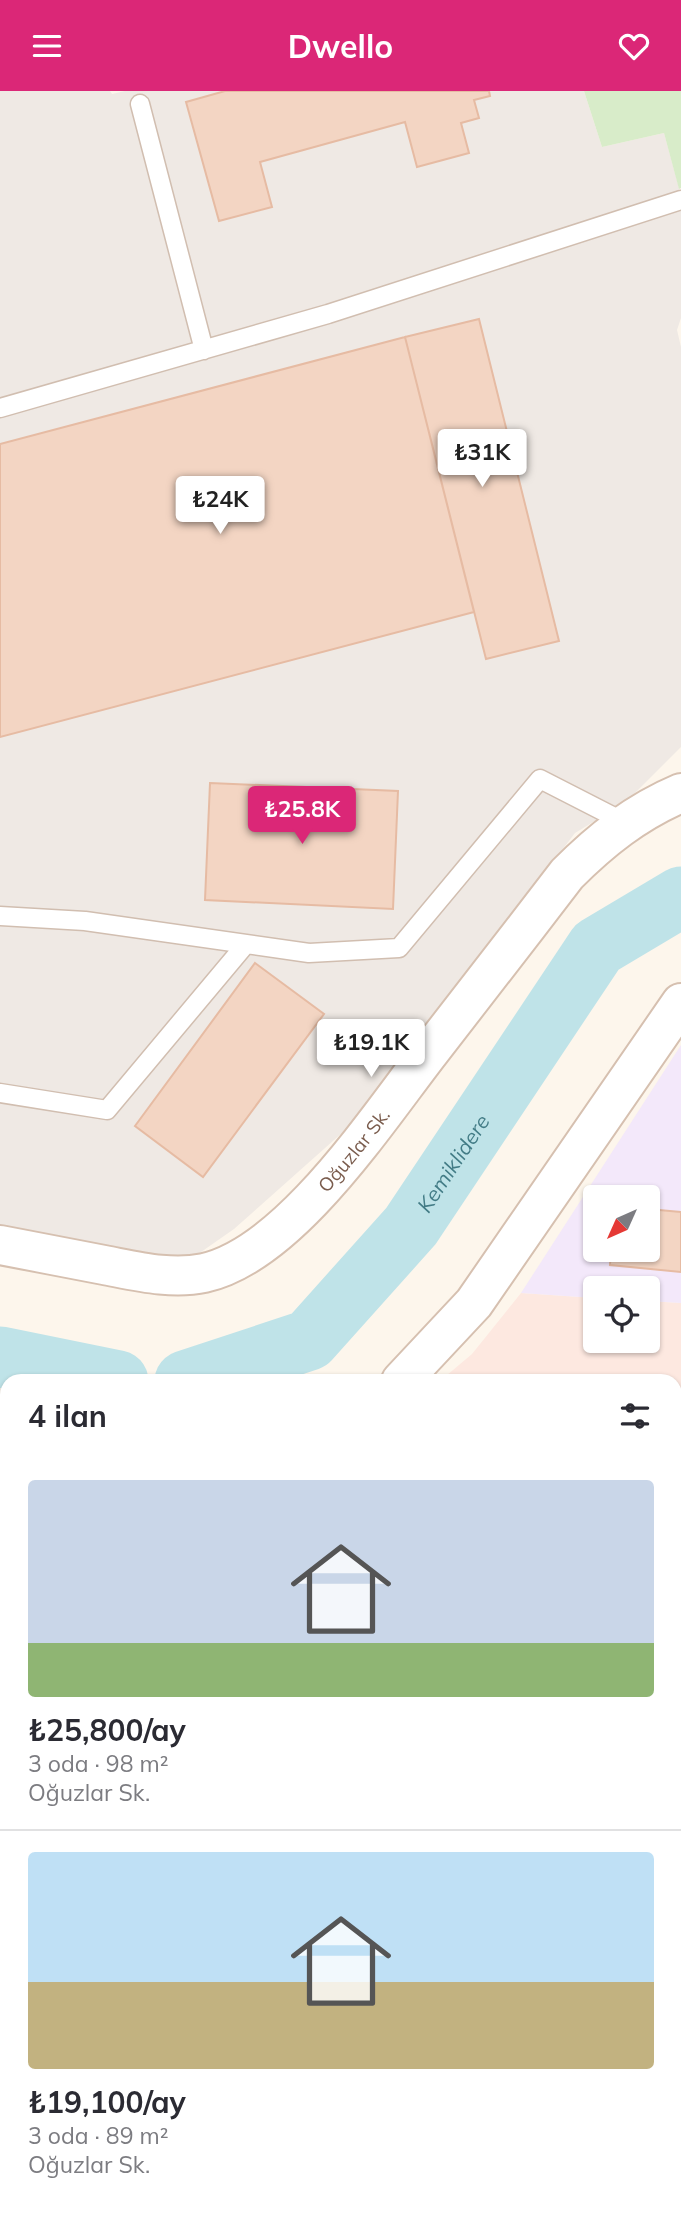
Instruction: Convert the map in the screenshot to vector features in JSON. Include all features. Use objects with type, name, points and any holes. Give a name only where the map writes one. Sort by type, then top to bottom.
[{"type":"street","name":"Oğuzlar Sk.","points":[[0,1245],[152,1274],[200,1273],[221,1268],[242,1258],[272,1238],[293,1219],[340,1166],[567,874],[626,823],[681,793]]},
{"type":"street","points":[[408,1374],[474,1303],[681,1003]]},
{"type":"street","points":[[0,1269],[152,1274]]},
{"type":"lane","points":[[141,104],[204,350]]},
{"type":"lane","points":[[0,408],[341,310],[681,200]]},
{"type":"lane","points":[[0,916],[85,921],[309,953],[399,948],[540,779],[626,823]]},
{"type":"lane","points":[[0,1093],[107,1110],[246,944]]},
{"type":"shaded area","points":[[0,91],[110,91],[112,94],[125,91],[584,91],[602,147],[664,133],[681,195],[681,318],[677,330],[681,347],[681,747],[626,802],[575,833],[352,1124],[234,1229],[181,1266],[0,1238]]},
{"type":"shaded area","points":[[681,1045],[681,1303],[660,1302],[660,1276],[583,1276],[583,1297],[521,1293],[583,1197],[583,1262],[660,1262],[660,1185],[591,1185]]},
{"type":"shaded area","points":[[521,1293],[583,1297],[583,1353],[660,1353],[660,1302],[681,1303],[681,1374],[448,1374],[472,1354]]},
{"type":"green space","points":[[584,91],[681,91],[681,188],[679,189],[664,133],[602,147]]},
{"type":"building","points":[[225,91],[489,91],[490,96],[474,100],[479,118],[461,123],[469,153],[417,167],[405,122],[260,162],[272,207],[219,221],[186,102]]},
{"type":"building","points":[[479,319],[559,641],[486,659],[405,337]]},
{"type":"building","points":[[405,337],[474,612],[0,737],[0,444]]},
{"type":"building","points":[[210,783],[398,791],[393,909],[205,900]]},
{"type":"building","points":[[255,963],[324,1014],[203,1177],[135,1126]]},
{"type":"building","points":[[660,1210],[681,1212],[681,1272],[610,1265],[610,1262],[660,1262]]},
{"type":"waterway","name":"Kemiklidere","points":[[206,1374],[309,1340],[411,1226],[597,947],[681,897]]},
{"type":"waterway","name":"Kemiklidere","points":[[0,1357],[84,1374]]}]
